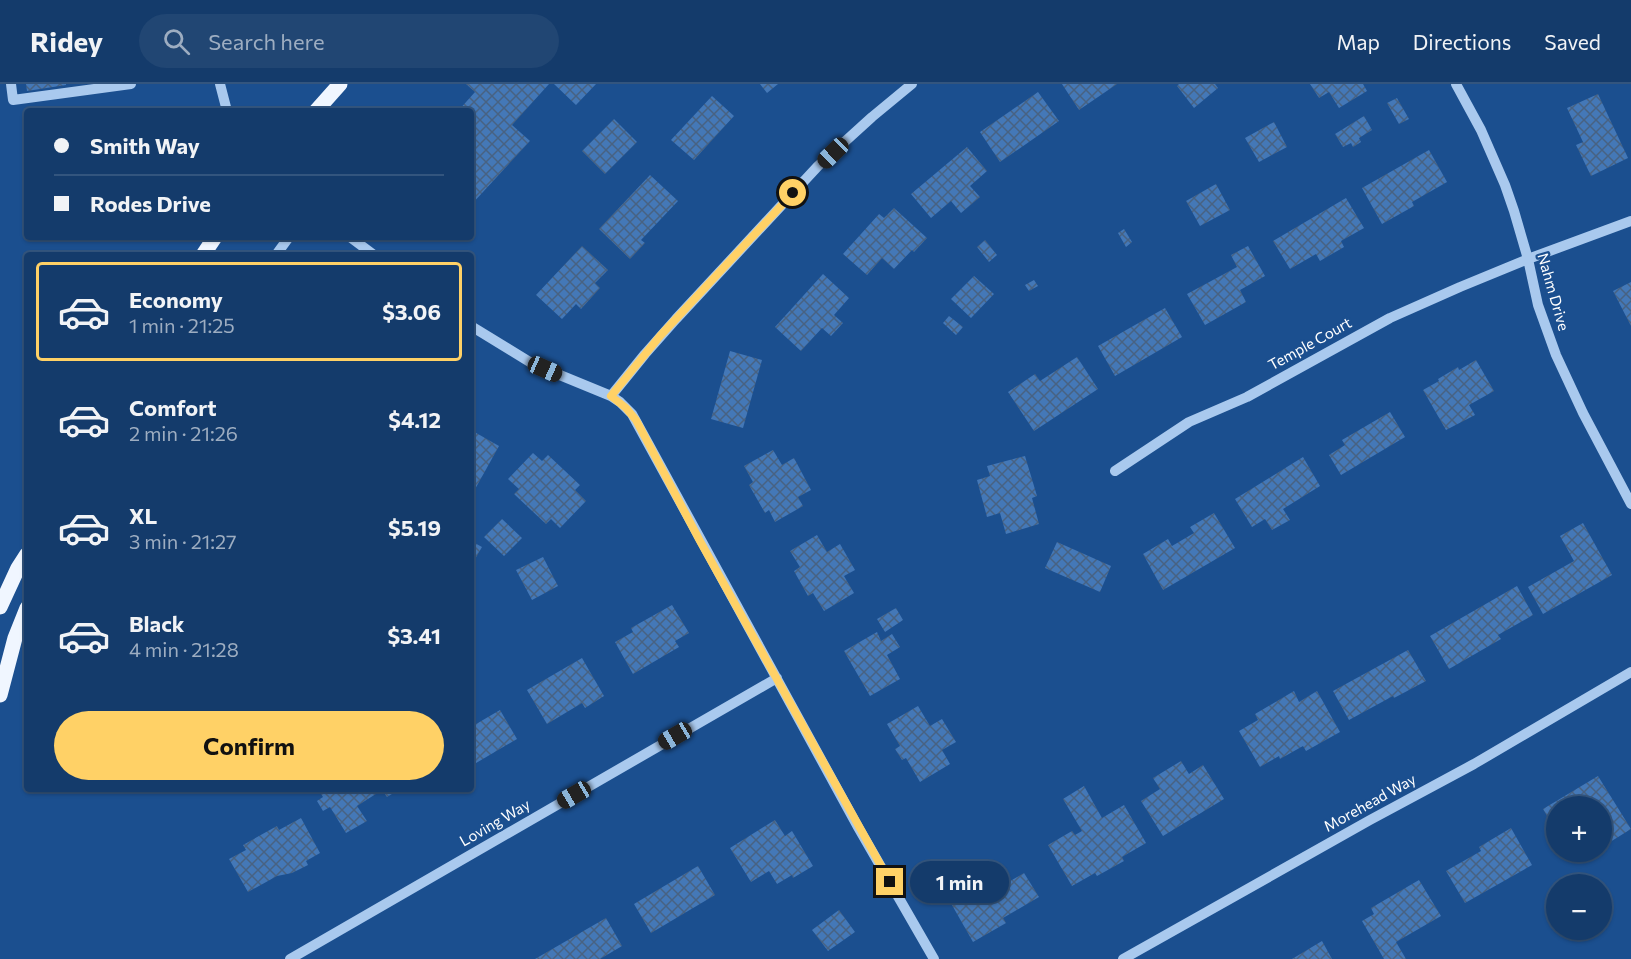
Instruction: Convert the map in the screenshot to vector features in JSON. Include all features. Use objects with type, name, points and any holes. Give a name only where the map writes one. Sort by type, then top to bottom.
[{"type":"main road","points":[[318,108],[340,84]]},
{"type":"main road","points":[[0,607],[24,559]]},
{"type":"main road","points":[[0,695],[15,638],[24,616]]},
{"type":"street","points":[[11,84],[13,100],[131,84]]},
{"type":"street","points":[[220,84],[226,108]]},
{"type":"street","points":[[611,396],[660,336],[812,173],[872,117],[912,84]]},
{"type":"street","name":"Nahm Drive","points":[[1456,84],[1481,130],[1515,212],[1538,306],[1556,355],[1583,413],[1631,504]]},
{"type":"street","name":"Temple Court","points":[[1115,471],[1189,422],[1247,397],[1390,318],[1528,259],[1631,221]]},
{"type":"street","points":[[354,240],[370,252]]},
{"type":"street","points":[[474,328],[533,364],[611,396],[636,420],[858,827],[934,959]]},
{"type":"street","name":"Morehead Way","points":[[1123,959],[1474,764],[1631,672]]},
{"type":"street","name":"Loving Way","points":[[290,959],[777,678]]},
{"type":"building","points":[[26,84],[66,84],[66,85],[27,91]]},
{"type":"building","points":[[466,84],[549,84],[512,125],[530,141],[474,202],[474,108],[461,108],[475,92]]},
{"type":"building","points":[[554,84],[596,84],[576,105]]},
{"type":"building","points":[[760,84],[778,84],[767,93]]},
{"type":"building","points":[[1062,84],[1117,84],[1079,110]]},
{"type":"building","points":[[1179,84],[1215,84],[1218,88],[1194,108],[1177,86]]},
{"type":"building","points":[[1310,84],[1363,84],[1367,91],[1339,108],[1329,92],[1319,98]]},
{"type":"building","points":[[1038,92],[1059,121],[1000,162],[980,132]]},
{"type":"building","points":[[1598,94],[1628,158],[1591,176],[1576,145],[1583,142],[1567,108]]},
{"type":"building","points":[[712,96],[734,116],[694,160],[671,140]]},
{"type":"building","points":[[1397,98],[1409,119],[1399,124],[1387,103]]},
{"type":"building","points":[[1364,116],[1372,130],[1359,138],[1361,142],[1353,147],[1351,143],[1343,147],[1335,134]]},
{"type":"building","points":[[614,119],[637,142],[605,174],[582,151]]},
{"type":"building","points":[[1274,122],[1287,147],[1259,162],[1245,138]]},
{"type":"building","points":[[967,147],[987,171],[970,186],[980,197],[961,213],[951,201],[931,218],[911,194]]},
{"type":"building","points":[[1429,150],[1447,182],[1412,202],[1414,206],[1382,224],[1362,188]]},
{"type":"building","points":[[650,175],[678,201],[641,240],[645,243],[630,259],[599,229]]},
{"type":"building","points":[[1216,184],[1230,210],[1200,226],[1186,201]]},
{"type":"building","points":[[1346,198],[1364,228],[1341,241],[1344,247],[1320,261],[1316,254],[1290,269],[1273,241]]},
{"type":"building","points":[[894,208],[927,238],[894,269],[882,258],[867,275],[843,254],[879,214],[884,218]]},
{"type":"building","points":[[1124,229],[1132,242],[1126,247],[1118,233]]},
{"type":"building","points":[[985,240],[997,255],[989,262],[977,247]]},
{"type":"building","points":[[582,246],[608,270],[595,283],[600,288],[581,309],[576,304],[562,319],[536,295]]},
{"type":"building","points":[[1248,246],[1265,276],[1240,290],[1246,302],[1205,325],[1187,294],[1237,267],[1231,255]]},
{"type":"building","points":[[823,274],[849,298],[834,315],[843,323],[831,336],[822,328],[801,351],[775,327]]},
{"type":"building","points":[[974,276],[994,294],[971,318],[951,299]]},
{"type":"building","points":[[1034,280],[1038,286],[1029,291],[1025,285]]},
{"type":"building","points":[[1631,282],[1631,326],[1613,291]]},
{"type":"building","points":[[1165,308],[1182,337],[1115,376],[1098,346]]},
{"type":"building","points":[[949,316],[963,327],[956,335],[943,323]]},
{"type":"building","points":[[730,351],[762,360],[743,428],[711,419]]},
{"type":"building","points":[[1077,357],[1098,389],[1034,431],[1008,392],[1035,374],[1040,381]]},
{"type":"building","points":[[1476,360],[1494,391],[1469,405],[1475,415],[1446,430],[1423,390],[1458,367],[1459,370]]},
{"type":"building","points":[[1390,412],[1405,437],[1341,475],[1329,455],[1345,445],[1342,440]]},
{"type":"building","points":[[474,432],[499,446],[474,491]]},
{"type":"building","points":[[773,450],[782,465],[794,458],[811,490],[798,497],[803,506],[775,522],[769,510],[765,513],[749,485],[753,482],[744,466]]},
{"type":"building","points":[[533,453],[542,461],[548,455],[580,485],[575,490],[586,501],[560,528],[551,519],[546,524],[514,494],[519,489],[508,479]]},
{"type":"building","points":[[1025,456],[1037,496],[1032,498],[1039,524],[1006,534],[1000,513],[987,517],[977,480],[990,476],[987,466]]},
{"type":"building","points":[[1303,457],[1320,486],[1283,509],[1290,520],[1272,530],[1265,519],[1252,527],[1235,499]]},
{"type":"building","points":[[1214,513],[1235,548],[1163,590],[1143,554],[1168,539],[1172,546],[1194,533],[1190,527]]},
{"type":"building","points":[[502,519],[522,538],[504,556],[484,537]]},
{"type":"building","points":[[1583,523],[1612,575],[1543,614],[1528,587],[1574,561],[1560,536]]},
{"type":"building","points":[[817,535],[827,552],[840,544],[855,570],[844,576],[854,593],[824,611],[813,593],[808,596],[794,571],[800,567],[790,551]]},
{"type":"building","points":[[1057,542],[1111,566],[1100,592],[1045,568]]},
{"type":"building","points":[[474,543],[482,547],[474,561]]},
{"type":"building","points":[[543,557],[558,586],[532,600],[516,570]]},
{"type":"building","points":[[1517,586],[1533,615],[1498,635],[1501,639],[1449,669],[1430,636]]},
{"type":"building","points":[[672,605],[689,633],[675,641],[679,647],[633,674],[615,642],[633,632],[631,628]]},
{"type":"building","points":[[896,608],[903,620],[885,632],[877,619]]},
{"type":"building","points":[[877,632],[881,641],[892,634],[900,647],[887,655],[900,679],[870,696],[844,651]]},
{"type":"building","points":[[1408,650],[1426,681],[1349,720],[1333,691]]},
{"type":"building","points":[[582,658],[604,696],[585,708],[582,703],[547,724],[527,690]]},
{"type":"building","points":[[1294,691],[1299,702],[1317,691],[1340,732],[1306,751],[1303,746],[1260,767],[1239,731],[1258,720],[1255,714]]},
{"type":"building","points":[[918,706],[930,726],[942,719],[956,742],[942,750],[950,764],[920,782],[906,758],[902,760],[895,749],[900,746],[887,724]]},
{"type":"building","points":[[500,710],[517,739],[474,764],[474,725]]},
{"type":"building","points":[[1181,761],[1189,774],[1203,765],[1224,799],[1163,836],[1141,801],[1160,789],[1153,778]]},
{"type":"building","points":[[1598,776],[1610,796],[1565,796]]},
{"type":"building","points":[[1084,786],[1102,818],[1124,805],[1146,843],[1122,857],[1124,861],[1097,876],[1095,873],[1072,886],[1048,845],[1072,831],[1075,835],[1082,831],[1063,799]]},
{"type":"building","points":[[320,792],[379,792],[357,806],[367,821],[346,833],[330,807],[323,811],[317,801],[323,797]]},
{"type":"building","points":[[383,792],[395,792],[387,797]]},
{"type":"building","points":[[1612,798],[1631,829],[1612,841]]},
{"type":"building","points":[[301,818],[320,853],[306,861],[308,865],[292,873],[277,876],[248,892],[229,859],[246,850],[243,845],[277,826],[279,830]]},
{"type":"building","points":[[775,820],[785,836],[792,831],[813,866],[777,884],[769,871],[751,882],[730,848]]},
{"type":"building","points":[[1511,828],[1532,865],[1465,903],[1446,871],[1481,851],[1479,847]]},
{"type":"building","points":[[698,866],[715,895],[651,933],[634,904]]},
{"type":"building","points":[[1024,873],[1039,897],[1003,918],[1006,923],[973,942],[944,891],[974,874],[986,895]]},
{"type":"building","points":[[1419,880],[1441,916],[1396,942],[1406,959],[1384,959],[1362,921],[1374,914],[1371,908]]},
{"type":"building","points":[[839,910],[855,932],[828,951],[812,930]]},
{"type":"building","points":[[606,918],[622,946],[600,959],[535,959]]},
{"type":"building","points":[[1322,941],[1332,959],[1292,959]]},
{"type":"route","points":[[793,193],[660,336],[611,396],[620,402],[636,420],[700,541],[890,882]]}]
